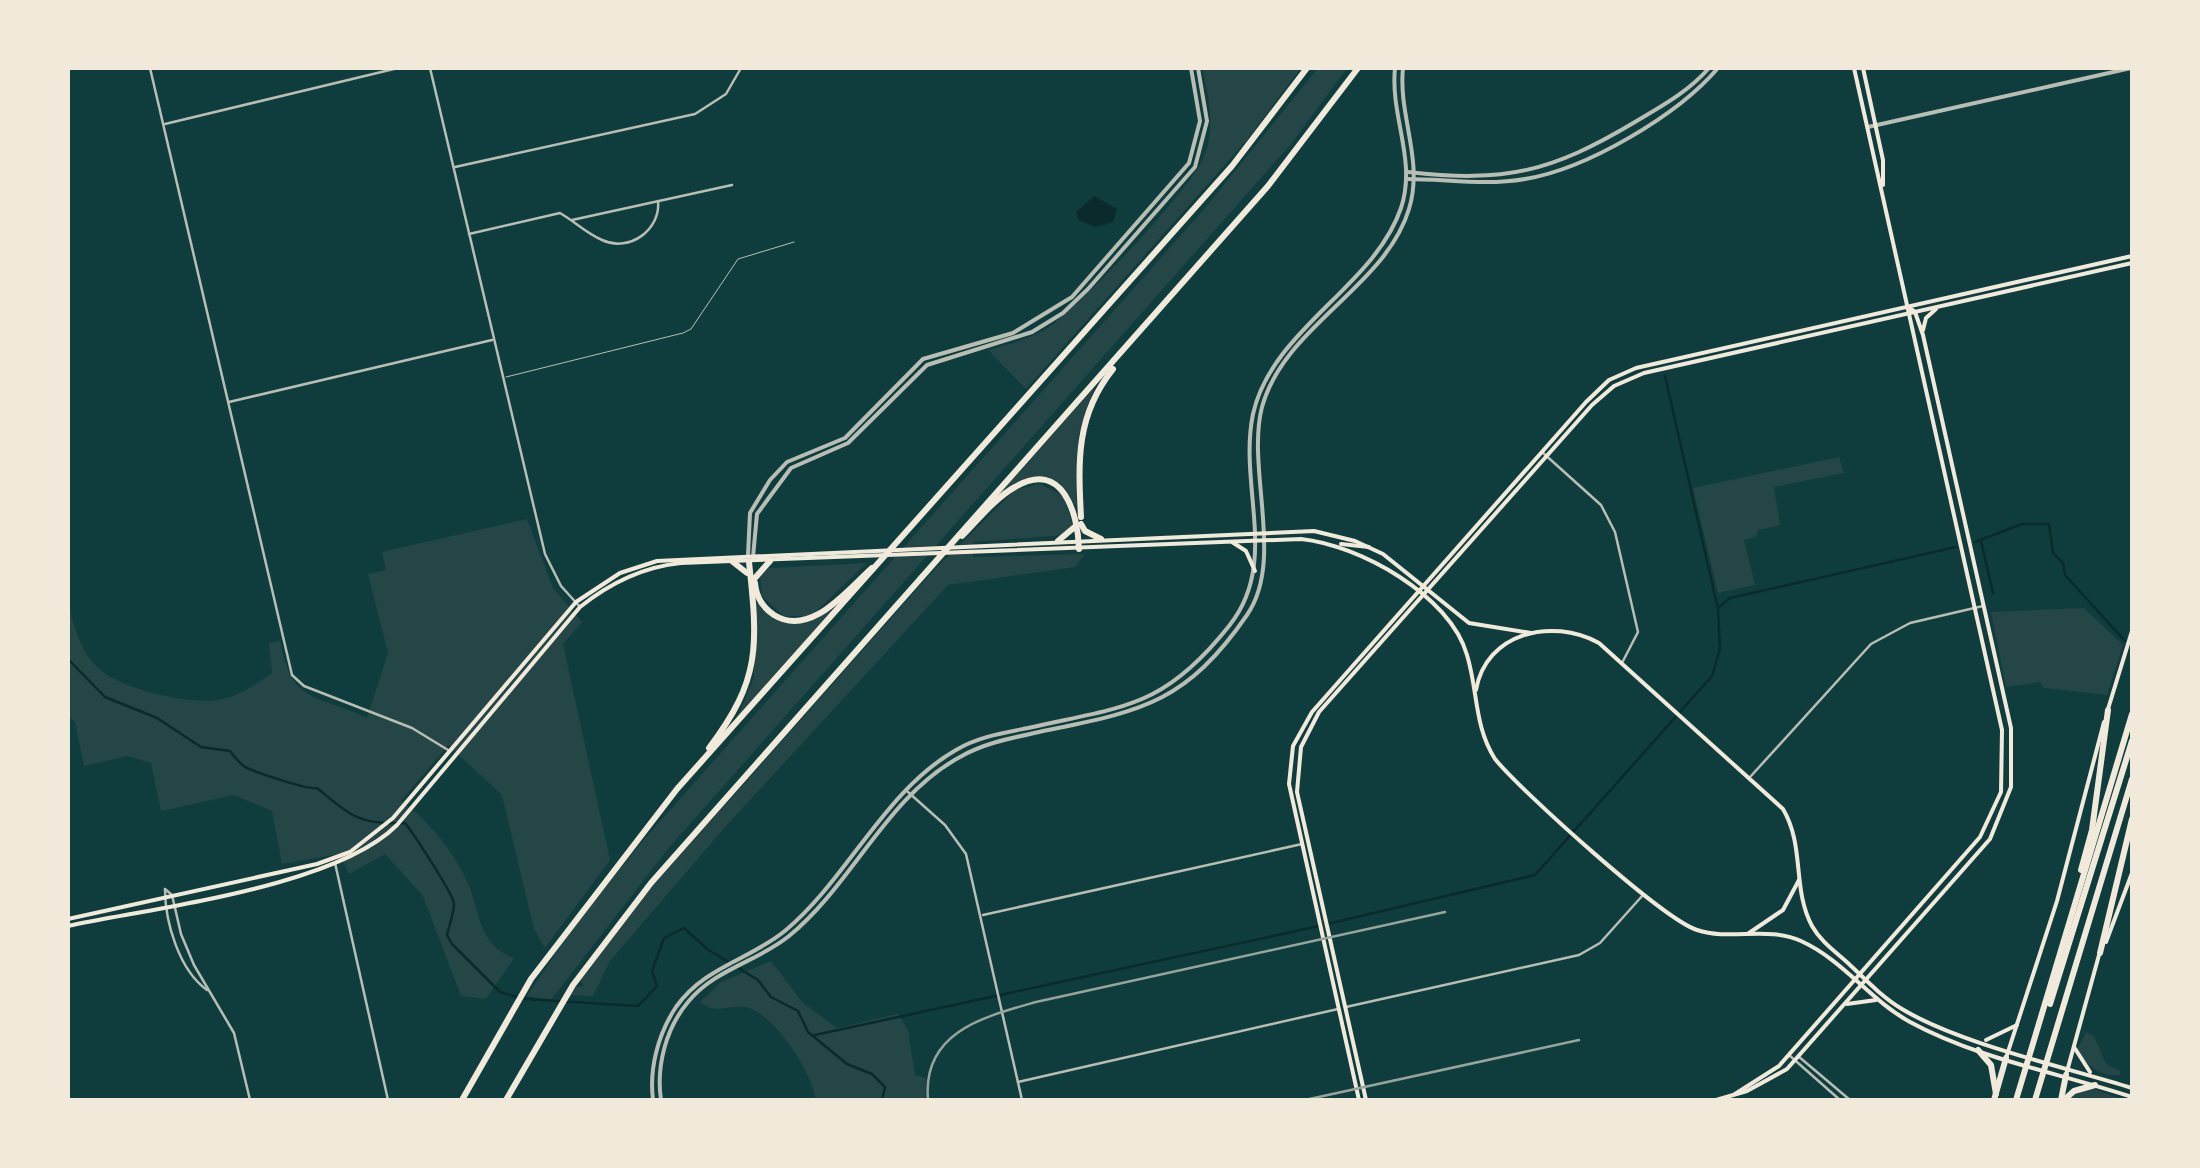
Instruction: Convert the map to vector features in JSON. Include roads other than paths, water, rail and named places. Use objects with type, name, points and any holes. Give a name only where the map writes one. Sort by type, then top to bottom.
[{"type":"highway","points":[[678,789],[1232,166],[1307,68]]},
{"type":"highway","points":[[506,1100],[573,984],[651,884],[1268,186],[1358,68]]},
{"type":"highway","points":[[1080,544],[1080,440],[1086,410],[1147,324]]},
{"type":"highway","points":[[905,595],[1003,496],[1023,483],[1038,481],[1060,489],[1073,504],[1085,532],[1100,539]]},
{"type":"highway","points":[[1058,541],[1080,524]]},
{"type":"highway","points":[[733,562],[752,579],[757,596],[772,613],[792,621],[808,620],[826,609],[899,544]]},
{"type":"highway","points":[[462,1100],[531,979],[734,715],[749,685],[753,654],[751,558]]},
{"type":"highway","points":[[752,579],[770,561]]},
{"type":"highway","points":[[2082,877],[2108,710]]},
{"type":"highway","points":[[2037,1040],[2132,714]]},
{"type":"highway","points":[[2018,1100],[2132,741]]},
{"type":"highway","points":[[2035,1100],[2132,779]]},
{"type":"highway","points":[[2100,953],[2132,819]]},
{"type":"highway","points":[[1978,1050],[1991,1065],[1995,1097]]},
{"type":"highway","points":[[1995,1097],[2006,1058]]},
{"type":"highway","points":[[2062,1100],[2067,1072]]},
{"type":"highway","points":[[2062,1100],[2094,1080]]},
{"type":"main road","points":[[1793,1055],[1990,822],[2000,792],[2004,748],[1854,68]]},
{"type":"main road","points":[[1863,68],[1883,160],[1882,190]]},
{"type":"main road","points":[[1305,844],[1296,778],[1304,740],[1319,712],[1609,380],[1636,368],[1910,311],[2132,256]]},
{"type":"main road","points":[[1910,311],[2132,263]]},
{"type":"main road","points":[[1923,335],[1926,318],[1941,306]]},
{"type":"main road","points":[[1716,1100],[1736,1094],[1793,1055],[1842,1006],[1990,839],[2010,795],[2014,747],[2003,692],[1923,335],[1910,311]]},
{"type":"main road","points":[[1366,1100],[1290,784],[1293,746],[1312,712],[1421,585],[1544,455]]},
{"type":"main road","points":[[68,919],[334,859],[367,841],[451,754],[578,605],[620,573],[652,565],[860,550],[1058,541],[1080,544],[1100,539],[1315,531],[1369,546],[1473,625],[1531,633],[1578,634],[1622,662],[1751,776],[1791,822],[1800,852],[1811,924],[1877,1000],[1936,1035],[1978,1050],[2132,1088]]},
{"type":"main road","points":[[652,565],[751,558],[770,561],[972,553],[1080,544],[1301,538],[1369,546]]},
{"type":"main road","points":[[1227,541],[1246,551],[1256,571]]},
{"type":"main road","points":[[1337,545],[1383,565],[1422,597],[1462,640],[1480,730],[1495,760],[1678,922],[1698,930],[1799,940],[1866,980],[1900,1008],[1940,1027],[2009,1048],[2067,1072]]},
{"type":"main road","points":[[2006,1058],[2057,901],[2132,631]]},
{"type":"main road","points":[[1475,695],[1487,658],[1510,640],[1531,633]]},
{"type":"main road","points":[[1994,694],[2003,692]]},
{"type":"main road","points":[[68,926],[336,866],[374,845],[416,801],[451,754]]},
{"type":"main road","points":[[2000,792],[2010,795]]},
{"type":"main road","points":[[2067,1072],[2100,953],[2118,918],[2132,873]]},
{"type":"main road","points":[[1748,934],[1783,910],[1801,876]]},
{"type":"main road","points":[[1947,876],[1954,883]]},
{"type":"main road","points":[[1842,1006],[1860,999],[1877,1000]]},
{"type":"main road","points":[[1342,1008],[1359,1100]]},
{"type":"main road","points":[[1983,1041],[2017,1025]]},
{"type":"main road","points":[[1936,1035],[1940,1027]]},
{"type":"main road","points":[[2074,1045],[2094,1080],[2132,1099]]},
{"type":"main road","points":[[2116,1092],[2124,1100]]},
{"type":"street","points":[[150,68],[294,679],[412,728],[451,754]]},
{"type":"street","points":[[164,124],[398,68]]},
{"type":"street","points":[[430,68],[545,554],[578,605]]},
{"type":"street","points":[[454,168],[695,114],[726,94],[741,68]]},
{"type":"street","points":[[751,558],[757,514],[775,484],[800,462],[846,440],[917,371],[936,360],[1015,339],[1063,313],[1189,163],[1198,142],[1200,111],[1194,68]]},
{"type":"street","points":[[910,795],[948,764],[985,745],[1130,713],[1174,693],[1248,614],[1260,580],[1251,435],[1259,394],[1278,360],[1387,236],[1400,210],[1408,172],[1394,97],[1395,68]]},
{"type":"street","points":[[653,1100],[656,1052],[670,1018],[704,982],[788,928],[935,764],[976,741],[1133,704],[1161,693],[1231,624],[1256,571],[1262,531],[1259,429],[1271,386],[1387,250],[1407,216],[1415,176],[1404,107],[1403,68]]},
{"type":"street","points":[[1407,180],[1415,176],[1525,171],[1568,160],[1683,94],[1709,68]]},
{"type":"street","points":[[1408,172],[1415,176],[1526,179],[1580,163],[1690,97],[1718,68]]},
{"type":"street","points":[[1868,127],[2132,68]]},
{"type":"street","points":[[1647,115],[1650,121]]},
{"type":"street","points":[[1525,171],[1526,179]]},
{"type":"street","points":[[572,220],[732,184]]},
{"type":"street","points":[[469,234],[560,212],[607,242],[627,240],[651,230],[659,214],[658,200]]},
{"type":"street","points":[[229,402],[494,340]]},
{"type":"street","points":[[1544,455],[1601,505],[1615,532],[1638,632],[1622,662]]},
{"type":"street","points":[[1751,776],[1871,644],[1910,623],[1984,606]]},
{"type":"street","points":[[910,795],[962,847],[1022,1100]]},
{"type":"street","points":[[981,915],[1305,844]]},
{"type":"street","points":[[704,982],[791,934],[854,857]]},
{"type":"street","points":[[334,859],[388,1100]]},
{"type":"street","points":[[1018,1082],[1579,955],[1600,943],[1644,894]]},
{"type":"street","points":[[172,896],[186,946],[234,1033],[250,1100]]},
{"type":"street","points":[[165,897],[184,962],[208,990]]},
{"type":"street","points":[[661,1100],[661,1068],[667,1040],[688,997]]},
{"type":"street","points":[[1793,1055],[1840,1100]]},
{"type":"street","points":[[1793,1055],[1850,1100]]},
{"type":"lane","points":[[503,378],[683,333],[691,329],[738,259],[794,242]]},
{"type":"waterway","points":[[1327,924],[1535,875],[1712,676],[1720,649],[1718,609],[1665,376]]},
{"type":"waterway","points":[[1975,542],[2022,524],[2049,524],[2053,553],[2063,563],[2065,575],[2125,641]]},
{"type":"waterway","points":[[1981,541],[1993,593]]},
{"type":"waterway","points":[[1719,607],[1730,598],[1956,547]]},
{"type":"waterway","points":[[68,659],[105,697],[157,718],[201,747],[230,751],[247,768],[317,788],[365,820],[405,823],[452,898],[454,908],[447,935],[452,944],[500,992],[517,997]]},
{"type":"waterway","points":[[815,1035],[1319,926]]},
{"type":"waterway","points":[[525,999],[638,1006],[657,986],[652,971],[664,938],[684,928],[707,949],[758,980],[771,997],[798,1011],[808,1032],[847,1064],[872,1074],[885,1087],[882,1100]]},
{"type":"railway","points":[[928,1100],[929,1077],[935,1058],[946,1043],[960,1031],[996,1014],[1445,912]]},
{"type":"railway","points":[[1305,1100],[1579,1040]]}]
